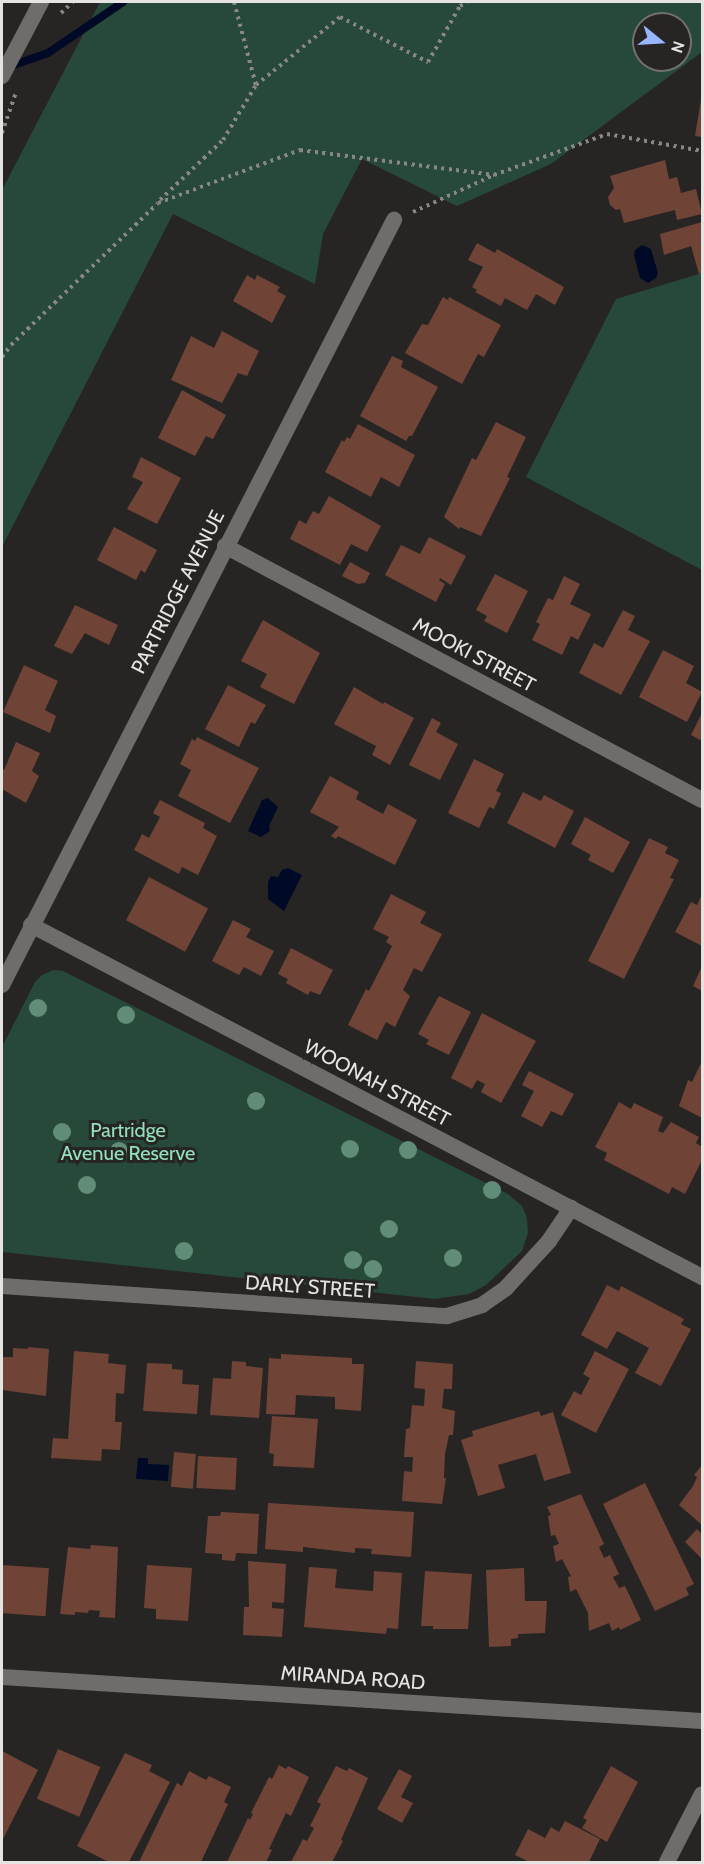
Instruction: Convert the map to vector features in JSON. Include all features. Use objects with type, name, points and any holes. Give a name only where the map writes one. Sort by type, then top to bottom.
[{"type":"street","points":[[2,76],[41,2]]},
{"type":"street","name":"PARTRIDGE AVENUE","points":[[2,985],[394,220]]},
{"type":"street","name":"MOOKI STREET","points":[[225,546],[702,801]]},
{"type":"street","name":"WOONAH STREET","points":[[32,925],[702,1277]]},
{"type":"street","name":"DARLY STREET","points":[[2,1286],[447,1316],[482,1305],[506,1288],[536,1256],[571,1208]]},
{"type":"street","name":"MIRANDA ROAD","points":[[2,1677],[702,1721]]},
{"type":"street","points":[[667,1863],[702,1794]]},
{"type":"path","points":[[234,2],[256,85]]},
{"type":"path","points":[[2,357],[11,345],[223,140],[256,85],[340,17],[428,62],[460,6],[466,2]]},
{"type":"path","points":[[2,133],[14,96]]},
{"type":"path","points":[[394,220],[494,175],[607,134],[702,151]]},
{"type":"path","points":[[158,203],[300,150],[494,175]]},
{"type":"path","points":[[2,347],[11,345]]},
{"type":"green space","points":[[100,2],[702,2],[702,52],[692,59],[692,12],[632,12],[632,72],[675,72],[551,164],[457,206],[362,159],[323,234],[315,284],[173,214],[2,547],[2,190]]},
{"type":"green space","points":[[702,273],[702,570],[526,477],[616,299]]},
{"type":"green space","name":"Partridge Avenue Reserve","points":[[53,970],[63,971],[508,1194],[522,1206],[527,1218],[528,1233],[522,1251],[486,1285],[469,1294],[435,1299],[2,1252],[2,1047],[35,982],[42,975]]},
{"type":"water","points":[[642,245],[651,249],[658,273],[656,278],[648,283],[640,278],[634,255],[635,250]]},
{"type":"water","points":[[268,798],[278,807],[269,826],[270,831],[261,837],[248,831],[262,800]]},
{"type":"water","points":[[288,868],[302,875],[284,911],[268,899],[268,882],[271,876],[278,877],[282,870]]},
{"type":"water","points":[[138,1458],[148,1458],[148,1464],[169,1465],[168,1481],[136,1479]]},
{"type":"building","points":[[702,100],[702,137],[695,136]]},
{"type":"building","points":[[665,160],[669,179],[677,177],[681,193],[696,189],[702,214],[677,220],[675,210],[624,223],[620,209],[616,210],[610,205],[608,197],[614,188],[610,176]]},
{"type":"building","points":[[702,222],[702,273],[699,274],[691,246],[664,255],[660,234]]},
{"type":"building","points":[[477,243],[495,253],[497,249],[564,287],[555,305],[536,294],[527,310],[505,298],[501,306],[475,292],[477,290],[472,287],[483,267],[468,260]]},
{"type":"building","points":[[247,275],[255,280],[257,275],[280,287],[277,291],[286,296],[272,323],[233,301]]},
{"type":"building","points":[[443,297],[448,300],[449,297],[501,325],[484,357],[478,354],[462,384],[405,353],[422,324],[428,325]]},
{"type":"building","points":[[222,331],[259,351],[247,376],[238,373],[222,403],[171,380],[191,336],[214,348]]},
{"type":"building","points":[[392,356],[403,361],[401,367],[438,387],[412,436],[409,436],[406,441],[360,416]]},
{"type":"building","points":[[182,390],[226,415],[213,439],[206,436],[195,456],[158,438]]},
{"type":"building","points":[[496,422],[526,437],[507,477],[510,478],[481,536],[460,527],[459,529],[444,517],[472,458],[476,460]]},
{"type":"building","points":[[358,424],[415,455],[399,487],[381,477],[371,497],[325,472],[342,440],[344,442],[347,437],[350,439]]},
{"type":"building","points":[[141,457],[181,478],[157,524],[127,509],[143,482],[132,477]]},
{"type":"building","points":[[329,496],[381,526],[367,552],[351,544],[340,565],[290,539],[299,520],[306,524],[313,511],[319,514]]},
{"type":"building","points":[[114,527],[157,550],[145,573],[141,570],[136,580],[97,560]]},
{"type":"building","points":[[429,537],[466,556],[451,585],[440,578],[439,580],[445,584],[436,602],[385,575],[401,545],[420,554]]},
{"type":"building","points":[[350,562],[370,573],[365,583],[358,584],[342,576]]},
{"type":"building","points":[[495,574],[528,591],[507,633],[484,621],[487,616],[476,610]]},
{"type":"building","points":[[564,576],[580,584],[570,604],[591,614],[578,640],[571,636],[562,655],[532,640],[540,624],[536,622],[548,598],[553,600]]},
{"type":"building","points":[[75,605],[118,625],[109,645],[85,633],[72,654],[54,646]]},
{"type":"building","points":[[623,610],[635,616],[628,630],[650,641],[621,695],[579,673],[594,643],[603,648]]},
{"type":"building","points":[[263,620],[320,653],[294,704],[260,687],[267,674],[241,661]]},
{"type":"building","points":[[663,650],[694,666],[686,683],[702,692],[687,722],[639,697]]},
{"type":"building","points":[[24,665],[58,681],[45,710],[56,716],[50,733],[3,712]]},
{"type":"building","points":[[228,685],[266,705],[255,724],[251,722],[239,747],[205,729]]},
{"type":"building","points":[[354,687],[414,718],[390,765],[372,755],[376,746],[334,724]]},
{"type":"building","points":[[702,713],[702,741],[691,735]]},
{"type":"building","points":[[432,718],[441,723],[436,732],[458,744],[440,780],[409,765]]},
{"type":"building","points":[[197,737],[259,768],[230,823],[178,796],[191,770],[180,764],[192,739],[195,741]]},
{"type":"building","points":[[16,742],[40,753],[32,771],[39,776],[26,803],[2,789],[2,768],[4,770]]},
{"type":"building","points":[[474,759],[504,774],[496,791],[501,793],[494,809],[489,807],[479,828],[448,813]]},
{"type":"building","points":[[330,776],[359,792],[356,799],[383,814],[388,804],[417,820],[395,865],[338,836],[336,839],[331,836],[339,827],[310,812]]},
{"type":"building","points":[[523,792],[541,801],[544,795],[574,811],[555,848],[507,823]]},
{"type":"building","points":[[160,800],[205,823],[203,828],[217,836],[198,875],[182,867],[179,874],[134,850],[142,834],[149,838],[160,817],[153,813]]},
{"type":"building","points":[[585,817],[630,842],[613,873],[588,860],[591,855],[571,844]]},
{"type":"building","points":[[649,838],[668,847],[665,853],[679,860],[670,878],[674,879],[624,979],[588,961]]},
{"type":"building","points":[[149,877],[208,908],[185,952],[126,920]]},
{"type":"building","points":[[391,894],[426,912],[420,923],[442,934],[422,972],[414,968],[403,990],[410,996],[395,1027],[386,1022],[377,1040],[348,1025],[366,989],[369,991],[392,946],[386,942],[389,937],[373,929]]},
{"type":"building","points":[[702,894],[702,946],[675,932],[691,902],[697,905]]},
{"type":"building","points":[[233,920],[251,929],[246,937],[274,951],[261,976],[244,967],[239,975],[212,961]]},
{"type":"building","points":[[291,948],[333,970],[320,995],[310,991],[308,995],[286,983],[288,979],[278,974]]},
{"type":"building","points":[[702,966],[702,991],[693,986]]},
{"type":"building","points":[[439,996],[471,1012],[449,1055],[426,1044],[429,1040],[418,1034]]},
{"type":"building","points":[[482,1013],[536,1041],[501,1103],[481,1092],[485,1084],[477,1080],[472,1089],[451,1078]]},
{"type":"building","points":[[702,1061],[702,1118],[679,1106],[688,1080],[692,1082]]},
{"type":"building","points":[[529,1071],[574,1094],[562,1116],[551,1111],[542,1127],[521,1116],[534,1091],[522,1085]]},
{"type":"building","points":[[619,1102],[631,1109],[634,1103],[663,1117],[658,1131],[663,1133],[671,1122],[699,1137],[696,1143],[702,1147],[702,1160],[685,1194],[672,1187],[669,1194],[604,1160],[607,1153],[595,1147]]},
{"type":"building","points":[[607,1285],[619,1291],[621,1286],[684,1319],[681,1324],[691,1329],[661,1386],[635,1373],[649,1348],[617,1331],[607,1349],[581,1335]]},
{"type":"building","points":[[28,1347],[49,1349],[46,1396],[2,1390],[2,1357],[13,1357],[13,1348],[28,1349]]},
{"type":"building","points":[[74,1351],[109,1354],[108,1363],[126,1365],[124,1394],[116,1393],[115,1422],[122,1422],[120,1450],[102,1449],[101,1461],[51,1458],[53,1438],[68,1439]]},
{"type":"building","points":[[595,1351],[629,1369],[596,1433],[561,1415],[574,1391],[581,1395],[590,1378],[583,1374]]},
{"type":"building","points":[[281,1354],[352,1358],[352,1364],[364,1364],[361,1411],[335,1409],[335,1397],[296,1395],[295,1415],[266,1414],[269,1358],[281,1359]]},
{"type":"building","points":[[232,1361],[246,1362],[246,1366],[263,1368],[259,1418],[210,1415],[213,1378],[231,1379]]},
{"type":"building","points":[[416,1361],[453,1364],[452,1389],[444,1389],[442,1408],[455,1411],[453,1435],[449,1435],[445,1454],[444,1478],[446,1478],[442,1504],[402,1501],[404,1471],[412,1472],[413,1457],[404,1457],[406,1429],[410,1428],[412,1405],[424,1406],[425,1389],[414,1388]]},
{"type":"building","points":[[147,1363],[172,1364],[172,1369],[183,1370],[182,1384],[199,1385],[197,1414],[143,1411]]},
{"type":"building","points":[[539,1411],[541,1416],[553,1412],[571,1473],[544,1481],[536,1454],[498,1465],[505,1488],[478,1496],[461,1440],[473,1436],[472,1431]]},
{"type":"building","points":[[272,1416],[318,1419],[314,1468],[273,1466],[274,1454],[269,1453]]},
{"type":"building","points":[[174,1452],[196,1454],[193,1489],[171,1487]]},
{"type":"building","points":[[198,1456],[237,1458],[235,1490],[196,1488]]},
{"type":"building","points":[[702,1465],[702,1525],[679,1505],[693,1486],[697,1477],[694,1475]]},
{"type":"building","points":[[645,1483],[694,1584],[686,1588],[689,1595],[655,1611],[603,1504]]},
{"type":"building","points":[[581,1494],[604,1544],[599,1547],[604,1558],[610,1555],[619,1574],[613,1577],[619,1588],[625,1586],[641,1620],[620,1630],[619,1627],[612,1631],[609,1623],[589,1631],[588,1613],[576,1589],[570,1592],[568,1577],[571,1576],[562,1559],[556,1562],[553,1546],[559,1544],[555,1535],[551,1536],[548,1516],[551,1515],[547,1507]]},
{"type":"building","points":[[268,1503],[414,1512],[411,1557],[371,1554],[372,1549],[355,1548],[355,1553],[303,1547],[303,1552],[265,1549]]},
{"type":"building","points":[[221,1512],[259,1514],[257,1554],[236,1553],[235,1561],[222,1560],[222,1554],[205,1553],[208,1516],[220,1516]]},
{"type":"building","points":[[697,1529],[702,1534],[702,1559],[685,1542]]},
{"type":"building","points":[[91,1545],[118,1547],[115,1618],[99,1617],[100,1611],[89,1610],[88,1613],[75,1612],[75,1615],[60,1614],[68,1547],[90,1549]]},
{"type":"building","points":[[248,1561],[286,1564],[284,1603],[272,1602],[272,1608],[284,1609],[282,1637],[243,1635],[244,1607],[249,1607]]},
{"type":"building","points":[[2,1565],[49,1568],[46,1616],[2,1613]]},
{"type":"building","points":[[147,1565],[192,1568],[188,1621],[156,1619],[156,1609],[144,1608]]},
{"type":"building","points":[[309,1567],[337,1569],[335,1588],[373,1591],[374,1571],[402,1573],[398,1629],[387,1628],[386,1634],[304,1627]]},
{"type":"building","points":[[524,1568],[525,1601],[547,1601],[545,1633],[518,1634],[518,1638],[511,1639],[511,1646],[489,1647],[486,1570]]},
{"type":"building","points":[[425,1571],[472,1574],[468,1629],[433,1629],[433,1626],[421,1626]]},
{"type":"building","points":[[58,1749],[100,1767],[79,1817],[37,1799]]},
{"type":"building","points":[[2,1751],[38,1770],[2,1841]]},
{"type":"building","points":[[125,1753],[152,1765],[149,1771],[170,1782],[129,1862],[109,1862],[77,1846]]},
{"type":"building","points":[[279,1765],[286,1769],[288,1766],[309,1777],[291,1816],[286,1813],[269,1849],[272,1850],[266,1862],[227,1862],[248,1818],[250,1820],[253,1814],[251,1813],[269,1777],[272,1779]]},
{"type":"building","points":[[336,1766],[347,1771],[349,1768],[368,1778],[341,1840],[343,1841],[332,1862],[291,1862],[303,1839],[307,1841],[314,1828],[310,1826],[321,1804],[317,1802]]},
{"type":"building","points":[[611,1766],[638,1782],[607,1842],[582,1828],[587,1820],[583,1818]]},
{"type":"building","points":[[399,1769],[412,1776],[401,1797],[413,1803],[402,1823],[377,1809]]},
{"type":"building","points":[[189,1771],[206,1780],[209,1776],[231,1787],[224,1802],[228,1804],[201,1862],[139,1862],[177,1783],[182,1786]]},
{"type":"building","points":[[565,1821],[600,1839],[589,1862],[529,1862],[515,1855],[528,1829],[545,1838],[551,1827],[559,1832]]},
{"type":"waterway","points":[[8,67],[48,53],[123,2]]}]
